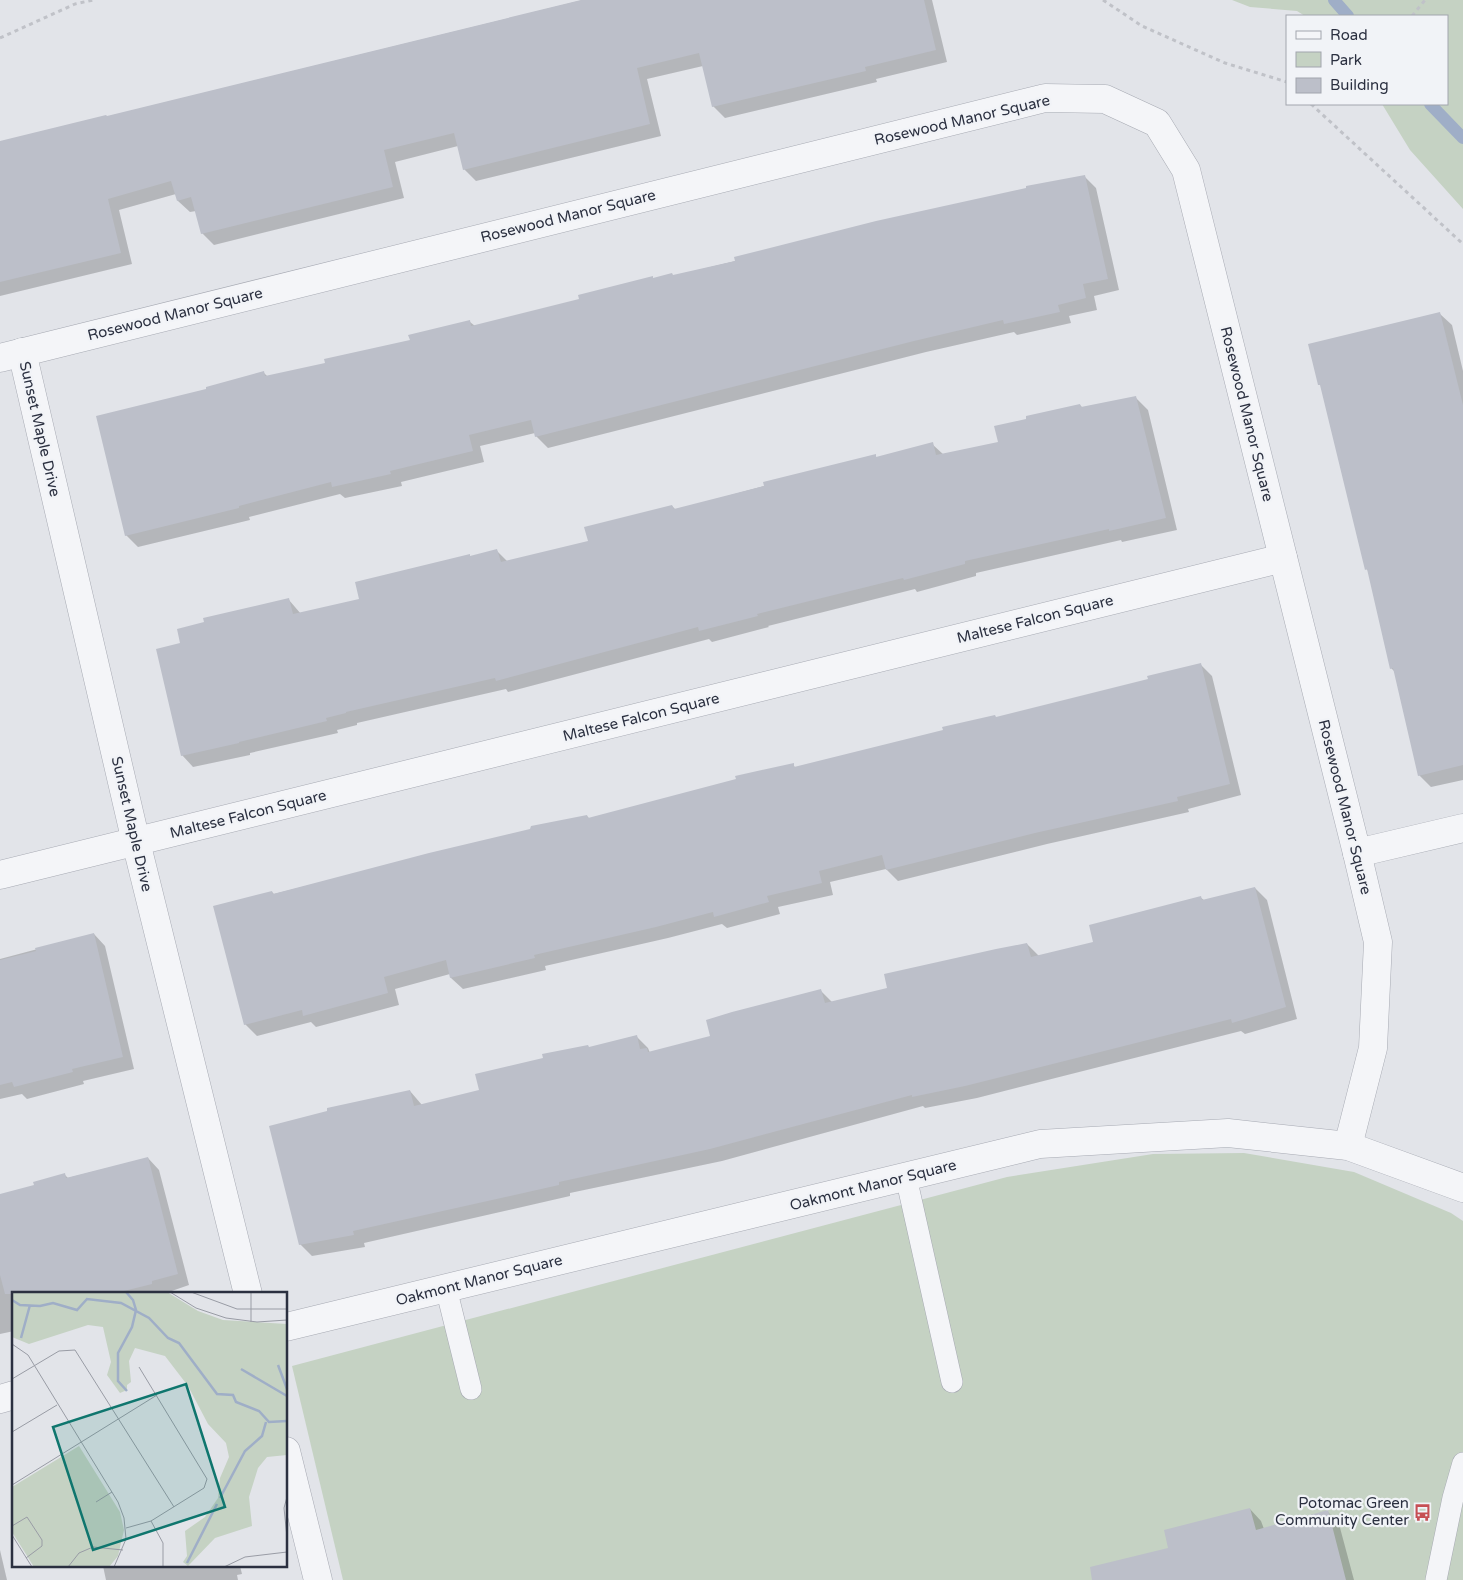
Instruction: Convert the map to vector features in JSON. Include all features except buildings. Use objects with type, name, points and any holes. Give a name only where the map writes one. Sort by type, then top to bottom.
[{"type":"street","name":"Rosewood Manor Square","points":[[11,355],[1045,98],[1105,99],[1157,123],[1186,170],[1378,942],[1373,1048],[1348,1146]]},
{"type":"street","name":"Sunset Maple Drive","points":[[11,355],[136,842],[248,1292]]},
{"type":"street","name":"Maltese Falcon Square","points":[[0,876],[1283,558]]},
{"type":"street","points":[[1357,853],[1463,828]]},
{"type":"street","name":"Oakmont Manor Square","points":[[288,1327],[1040,1144],[1228,1133],[1348,1146],[1463,1188]]},
{"type":"street","points":[[288,1459],[318,1580]]},
{"type":"lane","points":[[906,1177],[952,1382]]},
{"type":"lane","points":[[446,1288],[471,1390]]},
{"type":"lane","points":[[1436,1580],[1453,1498],[1463,1463]]},
{"type":"path","points":[[0,38],[75,4],[93,0]]},
{"type":"path","points":[[1103,0],[1142,26],[1217,59],[1286,82]]},
{"type":"path","points":[[1413,15],[1425,0]]},
{"type":"path","points":[[1311,105],[1463,244]]},
{"type":"green space","points":[[1232,0],[1463,0],[1463,209],[1410,150],[1383,105],[1448,105],[1448,15],[1303,15],[1297,11],[1250,7]]},
{"type":"green space","points":[[1244,1153],[1354,1172],[1451,1213],[1463,1221],[1463,1580],[343,1580],[292,1366],[1007,1177],[1153,1154]]},
{"type":"waterway","points":[[1334,0],[1347,15]]},
{"type":"waterway","points":[[1431,105],[1463,138]]},
{"type":"place","name":"Potomac Green Community Center","points":[[1423,1512]]}]
